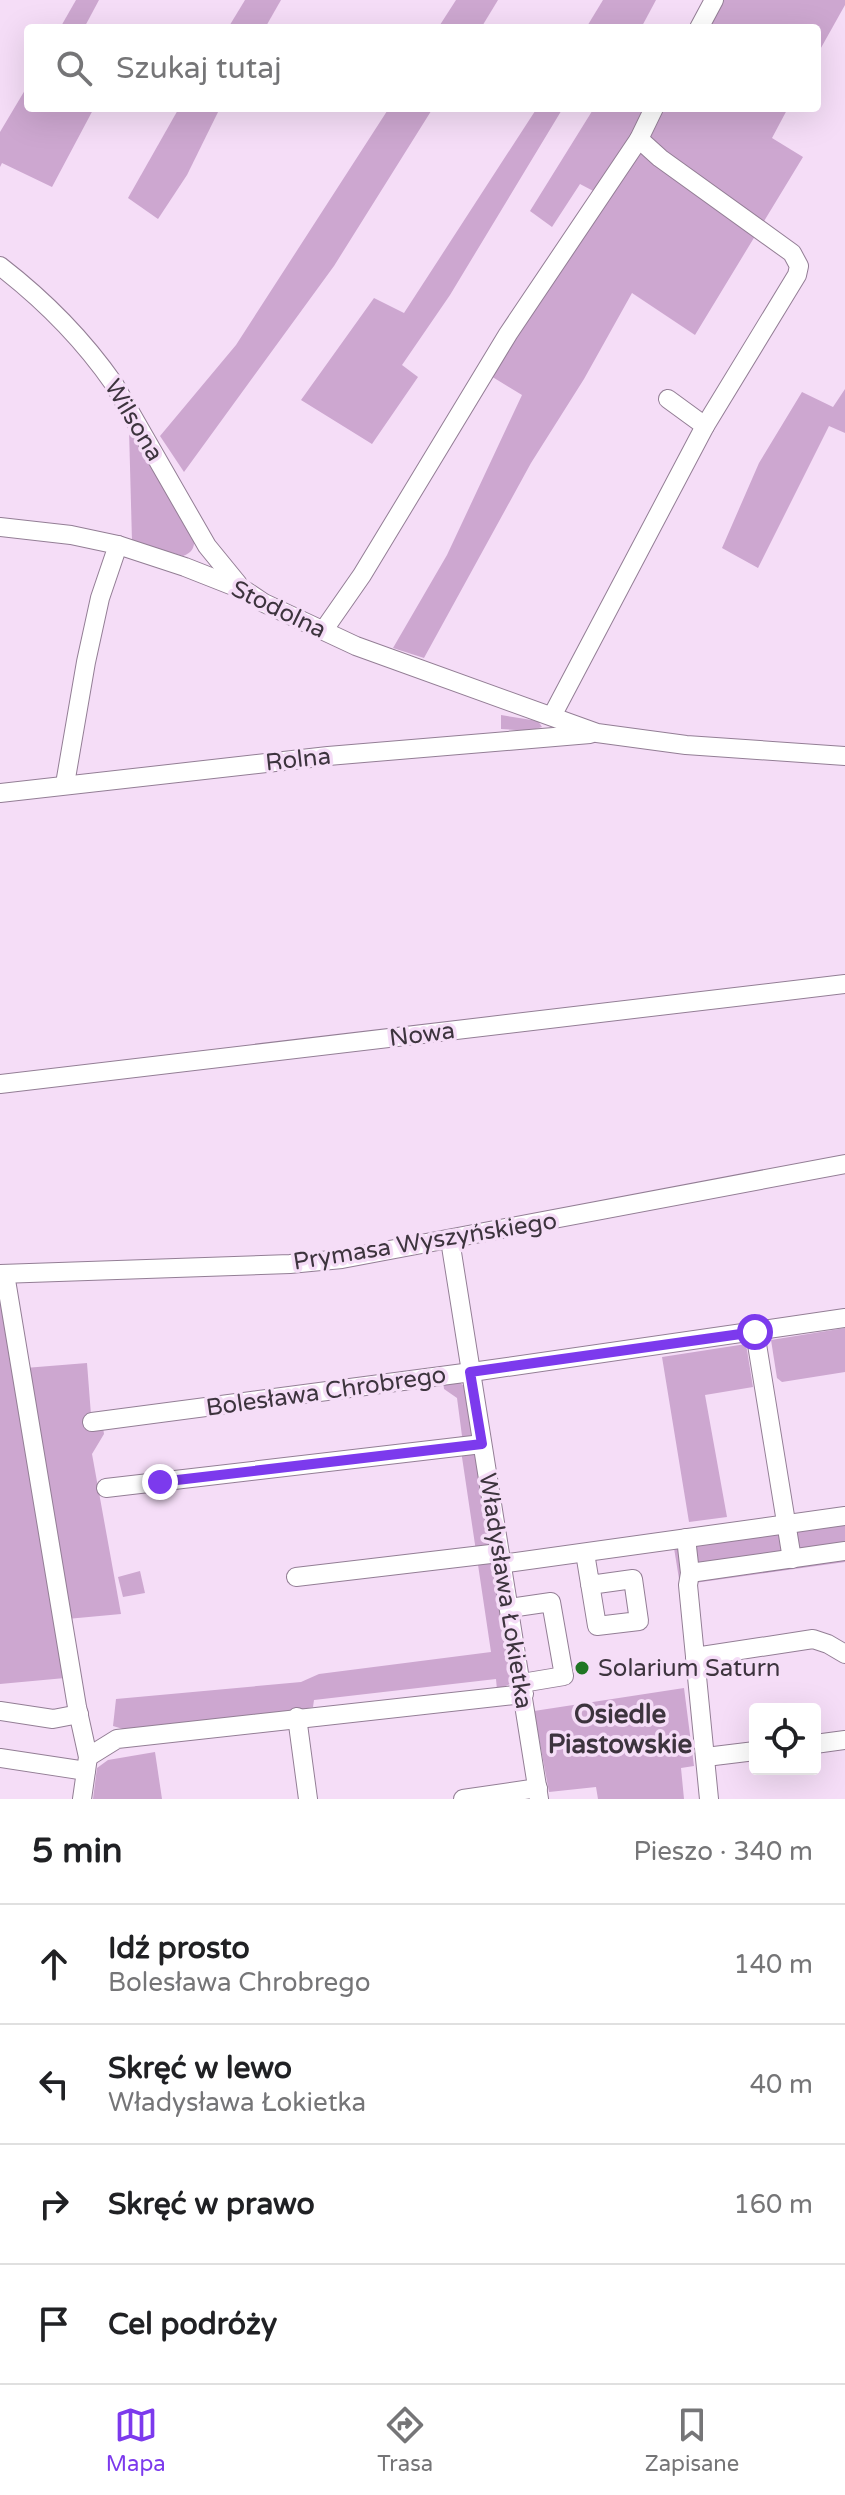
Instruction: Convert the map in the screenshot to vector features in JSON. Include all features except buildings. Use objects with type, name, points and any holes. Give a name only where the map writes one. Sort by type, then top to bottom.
[{"type":"street","points":[[701,24],[714,0]]},
{"type":"street","points":[[323,631],[362,575],[516,322],[639,139],[652,112]]},
{"type":"street","points":[[552,716],[705,426],[797,275],[799,266],[792,253],[660,158],[639,139]]},
{"type":"street","name":"Wilsona","points":[[0,266],[60,318],[98,361],[207,546],[228,574],[246,591]]},
{"type":"street","points":[[668,399],[705,426]]},
{"type":"street","name":"Stodolna","points":[[0,527],[71,535],[118,545],[185,567],[246,591],[323,631],[431,675],[597,733],[686,745],[845,756]]},
{"type":"street","points":[[65,784],[100,598],[118,545]]},
{"type":"street","points":[[185,567],[207,546]]},
{"type":"street","name":"Rolna","points":[[0,793],[328,756],[597,733]]},
{"type":"street","name":"Nowa","points":[[0,1084],[845,984]]},
{"type":"street","name":"Prymasa Wyszyńskiego","points":[[3,1274],[290,1264],[342,1259],[845,1164]]},
{"type":"street","name":"Władysława Łokietka","points":[[450,1240],[538,1793]]},
{"type":"street","points":[[3,1274],[87,1764],[82,1799]]},
{"type":"street","name":"Bolesława Chrobrego","points":[[92,1422],[845,1318]]},
{"type":"street","points":[[755,1332],[792,1559]]},
{"type":"street","points":[[106,1488],[482,1444]]},
{"type":"street","points":[[296,1577],[585,1553],[845,1516]]},
{"type":"street","points":[[686,1538],[709,1799]]},
{"type":"street","points":[[690,1573],[845,1551]]},
{"type":"street","points":[[585,1553],[590,1585]]},
{"type":"street","points":[[0,1758],[87,1764],[117,1739],[523,1688],[564,1676],[551,1602],[510,1608]]},
{"type":"street","points":[[695,1657],[813,1639],[845,1654]]},
{"type":"street","points":[[0,1711],[53,1719],[79,1714]]},
{"type":"street","points":[[297,1717],[308,1799]]},
{"type":"street","points":[[821,1743],[845,1740]]},
{"type":"street","points":[[706,1757],[749,1752]]},
{"type":"street","points":[[463,1799],[538,1793]]},
{"type":"shaded area","points":[[76,0],[99,0],[86,24],[62,24]]},
{"type":"shaded area","points":[[245,0],[281,0],[267,24],[230,24]]},
{"type":"shaded area","points":[[456,0],[498,0],[483,24],[441,24]]},
{"type":"shaded area","points":[[603,0],[656,0],[643,24],[588,24]]},
{"type":"shaded area","points":[[719,0],[845,0],[821,48],[821,24],[706,24]]},
{"type":"shaded area","points":[[24,92],[24,112],[92,112],[52,187],[2,163],[0,167],[0,132]]},
{"type":"shaded area","points":[[177,112],[218,112],[187,175],[158,219],[128,198]]},
{"type":"shaded area","points":[[386,112],[430,112],[334,266],[184,472],[160,436],[236,345]]},
{"type":"shaded area","points":[[534,112],[561,112],[450,295],[402,365],[418,377],[372,444],[301,400],[374,298],[404,313]]},
{"type":"shaded area","points":[[592,112],[649,112],[599,194],[580,184],[552,227],[530,211]]},
{"type":"shaded area","points":[[654,112],[786,112],[772,138],[803,157],[695,335],[632,293],[584,379],[531,463],[424,658],[393,648],[447,555],[522,395],[486,373]]},
{"type":"shaded area","points":[[845,389],[845,433],[829,426],[758,568],[722,548],[759,463],[802,392],[833,407]]},
{"type":"shaded area","points":[[129,429],[194,536],[193,549],[183,556],[132,541]]},
{"type":"shaded area","points":[[501,715],[538,721],[542,727],[530,731],[501,729]]},
{"type":"shaded area","points":[[0,1296],[65,1678],[0,1684]]},
{"type":"shaded area","points":[[845,1328],[845,1372],[782,1382],[777,1378],[771,1340]]},
{"type":"shaded area","points":[[746,1344],[753,1387],[705,1395],[727,1517],[689,1522],[662,1357]]},
{"type":"shaded area","points":[[87,1363],[91,1415],[101,1414],[104,1434],[92,1454],[121,1614],[67,1619],[25,1368]]},
{"type":"shaded area","points":[[457,1380],[465,1387],[512,1683],[497,1690],[496,1679],[314,1700],[313,1707],[304,1709],[123,1729],[113,1726],[116,1699],[301,1682],[319,1674],[491,1652],[459,1437],[462,1436],[457,1398],[444,1389],[443,1381]]},
{"type":"shaded area","points":[[845,1522],[845,1562],[680,1585],[674,1548]]},
{"type":"shaded area","points":[[140,1571],[145,1593],[123,1597],[118,1577]]},
{"type":"shaded area","points":[[684,1688],[694,1766],[681,1768],[684,1799],[598,1799],[596,1787],[549,1792],[534,1711]]},
{"type":"shaded area","points":[[155,1752],[162,1799],[93,1799],[97,1768],[108,1760]]},
{"type":"place","name":"Solarium Saturn","points":[[582,1668]]},
{"type":"district","name":"Osiedle Piastowskie","points":[[620,1729]]},
{"type":"route","points":[[160,1482],[482,1444],[470,1372],[755,1332]]}]
